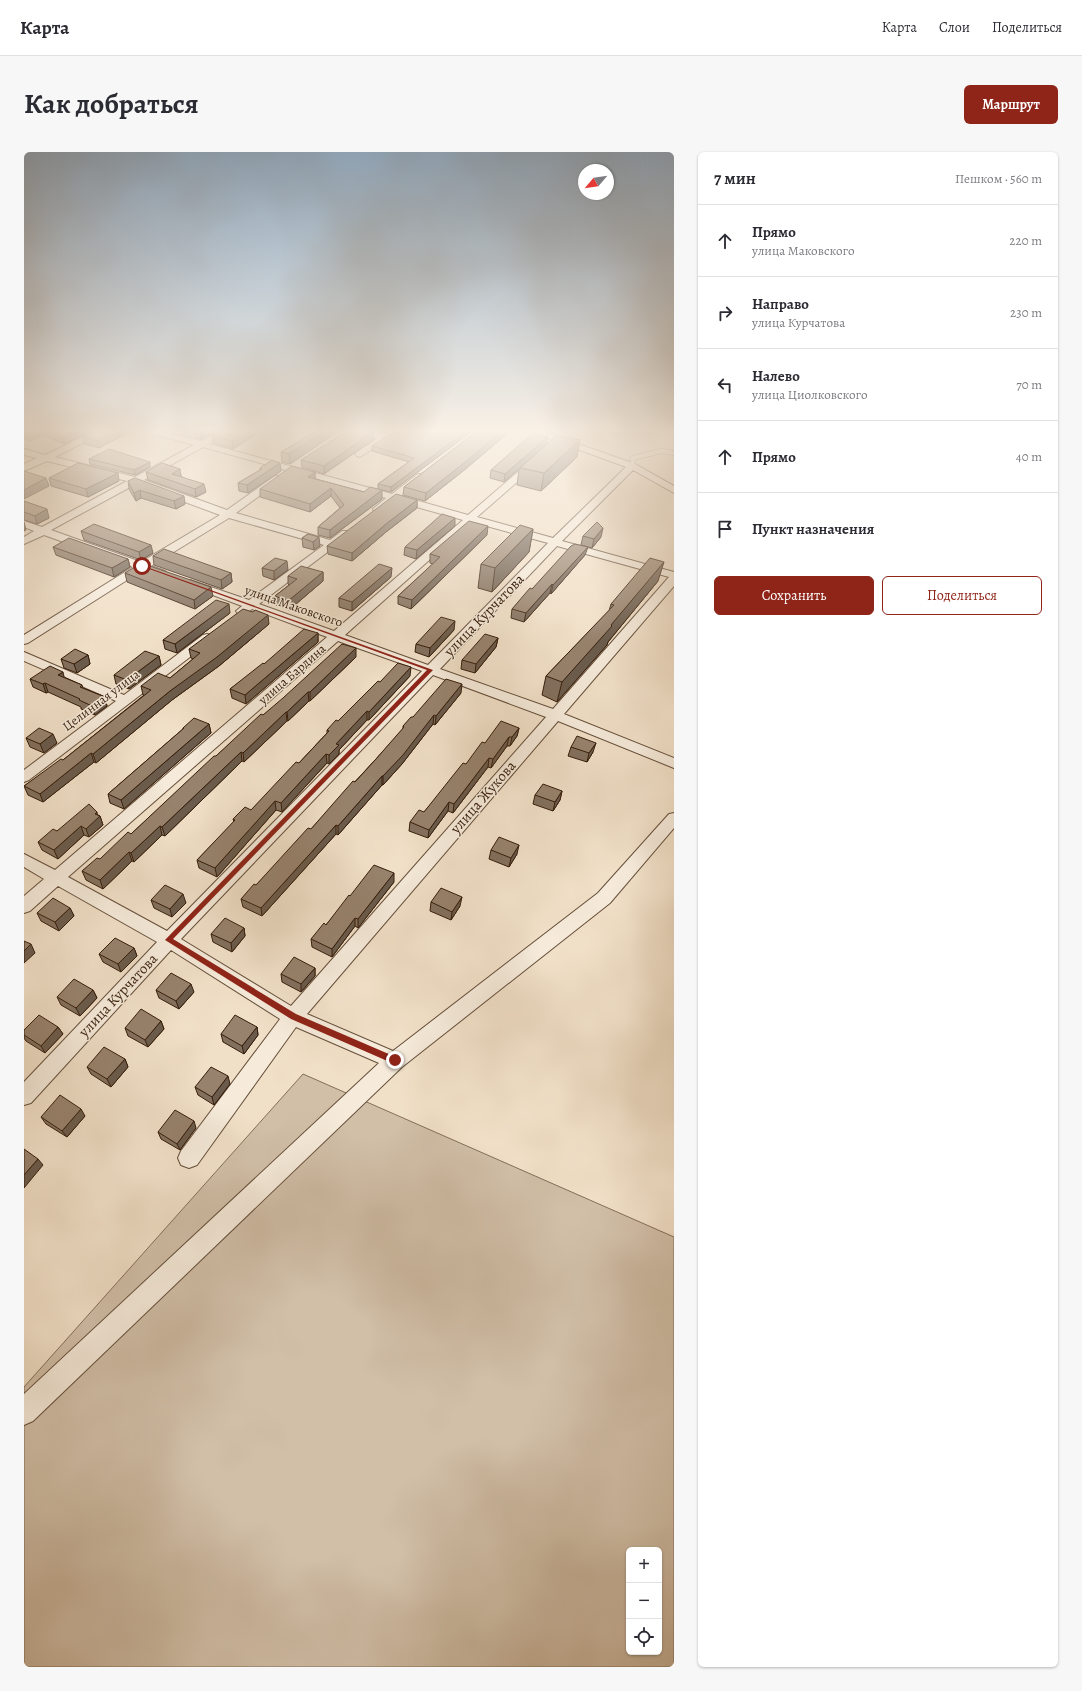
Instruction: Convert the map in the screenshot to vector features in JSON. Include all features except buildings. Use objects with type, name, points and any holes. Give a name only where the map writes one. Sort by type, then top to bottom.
[{"type":"street","points":[[24,541],[99,500]]},
{"type":"street","points":[[189,500],[228,514],[332,544]]},
{"type":"street","points":[[24,640],[228,514],[248,500]]},
{"type":"street","points":[[369,516],[391,500]]},
{"type":"street","points":[[399,500],[674,575]]},
{"type":"street","name":"улица Бардина","points":[[24,906],[492,500]]},
{"type":"street","name":"улица Курчатова","points":[[24,1096],[168,940],[554,542],[597,500]]},
{"type":"street","name":"улица Маковского","points":[[24,524],[337,635],[555,715],[674,763]]},
{"type":"street","points":[[231,620],[356,525]]},
{"type":"street","name":"улица Жукова","points":[[189,1158],[293,1017],[674,579]]},
{"type":"street","name":"Целинная улица","points":[[24,776],[218,629]]},
{"type":"street","points":[[24,656],[125,700]]},
{"type":"street","points":[[24,1412],[395,1060],[604,898],[674,818]]},
{"type":"street","points":[[24,860],[168,940],[293,1017],[395,1060]]},
{"type":"shaded area","points":[[303,1074],[674,1237],[674,1667],[24,1667],[24,1387]]},
{"type":"route","points":[[142,566],[337,635],[430,670],[168,940],[293,1017],[395,1060]]}]
